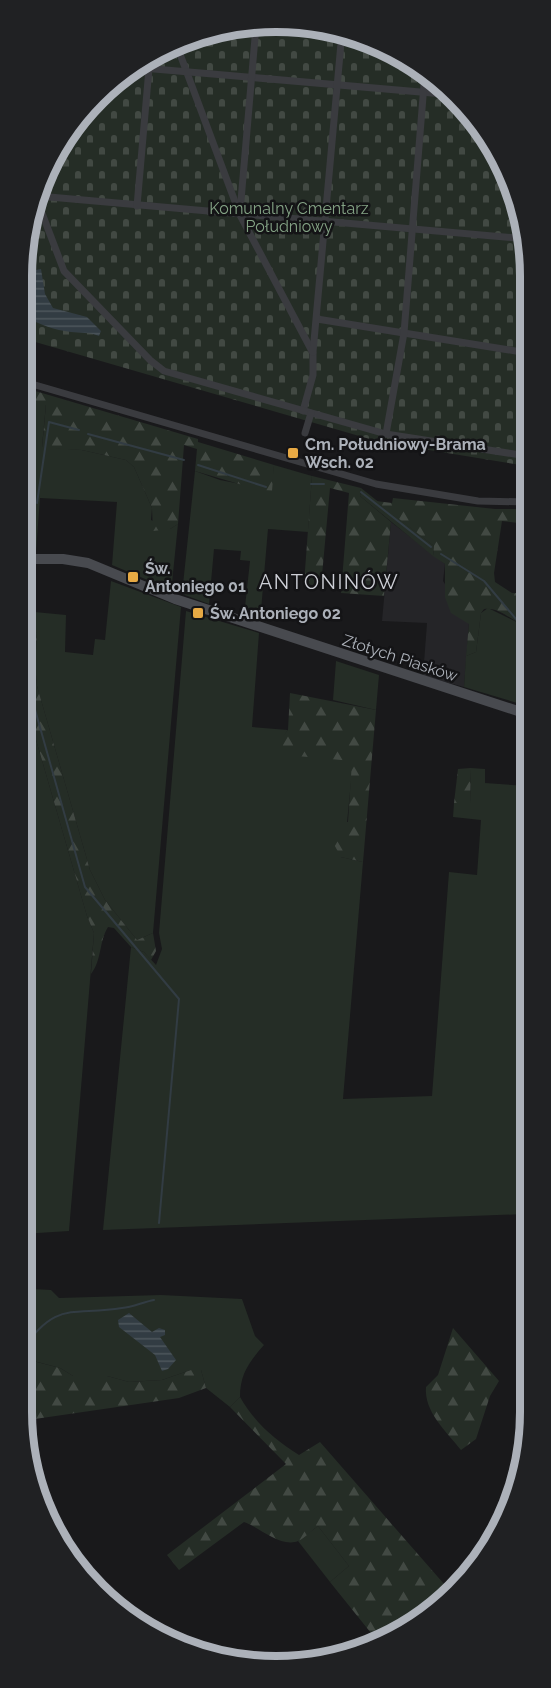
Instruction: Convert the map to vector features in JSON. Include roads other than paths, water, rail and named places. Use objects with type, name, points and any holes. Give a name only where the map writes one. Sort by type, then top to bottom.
[{"type":"street","points":[[240,215],[255,33]]},
{"type":"street","points":[[303,411],[313,375],[341,41]]},
{"type":"street","points":[[179,51],[240,215],[314,353]]},
{"type":"street","points":[[137,206],[149,69],[438,94]]},
{"type":"street","points":[[386,434],[404,333],[425,82]]},
{"type":"street","points":[[44,199],[516,238]]},
{"type":"street","points":[[41,209],[64,271],[150,360],[164,370],[386,434],[520,455]]},
{"type":"street","points":[[317,319],[520,352]]},
{"type":"street","points":[[32,384],[376,484],[478,501],[520,502]]},
{"type":"street","points":[[305,433],[311,413]]},
{"type":"street","name":"Złotych Piasków","points":[[32,559],[88,562],[175,598],[520,712]]},
{"type":"waterway","points":[[37,503],[49,422],[79,430]]},
{"type":"waterway","points":[[88,434],[184,460]]},
{"type":"waterway","points":[[198,465],[266,487]]},
{"type":"waterway","points":[[311,484],[324,484]]},
{"type":"waterway","points":[[361,492],[431,547]]},
{"type":"waterway","points":[[441,554],[484,581],[520,624]]},
{"type":"waterway","points":[[32,699],[85,887],[179,999],[159,1223]]},
{"type":"waterway","points":[[32,1337],[45,1324],[66,1313],[126,1307],[154,1300]]},
{"type":"place","name":"Cm. Południowy-Brama Wsch. 02","points":[[293,453]]},
{"type":"place","name":"Św. Antoniego 01","points":[[133,577]]},
{"type":"place","name":"Św. Antoniego 02","points":[[198,613]]},
{"type":"district","name":"ANTONINÓW","points":[[329,582]]},
{"type":"park label","name":"Komunalny Cmentarz Południowy","points":[[289,217]]}]
